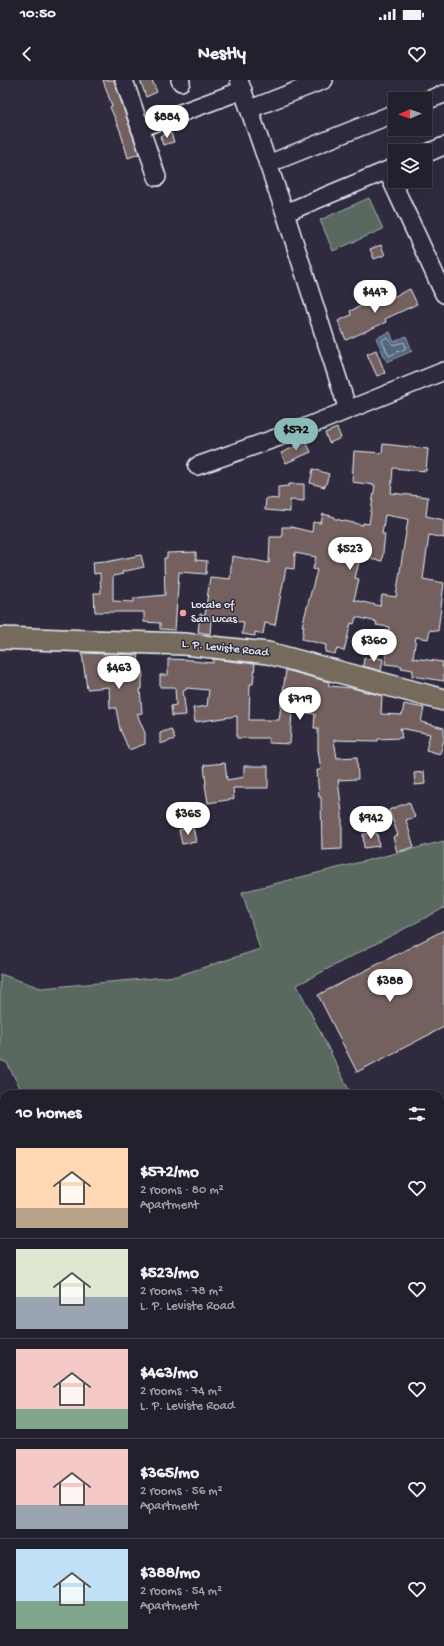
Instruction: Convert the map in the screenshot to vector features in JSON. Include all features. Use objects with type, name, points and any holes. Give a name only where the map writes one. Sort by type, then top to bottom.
[{"type":"main road","name":"L. P. Leviste Road","points":[[0,638],[184,644],[268,653],[444,700]]},
{"type":"street","points":[[124,80],[157,177]]},
{"type":"street","points":[[250,109],[324,80]]},
{"type":"street","points":[[140,128],[241,85],[285,214],[348,410]]},
{"type":"street","points":[[432,98],[444,94]]},
{"type":"street","points":[[268,164],[388,116]]},
{"type":"street","points":[[432,151],[444,146]]},
{"type":"street","points":[[285,214],[388,170]]},
{"type":"street","points":[[399,188],[444,294]]},
{"type":"street","points":[[197,466],[296,431],[444,371]]},
{"type":"green space","points":[[369,198],[383,229],[333,251],[320,220]]},
{"type":"green space","points":[[444,841],[444,908],[297,985],[349,1090],[21,1090],[7,1063],[0,1060],[0,974],[41,988],[177,976],[260,949],[242,892]]},
{"type":"water","points":[[390,332],[394,342],[406,336],[412,351],[387,362],[376,338]]},
{"type":"building","points":[[103,80],[114,80],[139,154],[128,158],[120,130],[110,107],[112,106]]},
{"type":"building","points":[[140,80],[152,80],[157,92],[146,97]]},
{"type":"building","points":[[171,133],[174,142],[163,145],[160,136]]},
{"type":"building","points":[[381,245],[385,255],[374,259],[370,249]]},
{"type":"building","points":[[410,289],[417,304],[385,319],[386,322],[346,340],[338,321],[351,315],[350,311],[374,300],[376,305]]},
{"type":"building","points":[[376,350],[385,373],[377,376],[367,354]]},
{"type":"building","points":[[337,428],[341,438],[329,443],[325,433]]},
{"type":"building","points":[[306,442],[311,452],[286,463],[281,453]]},
{"type":"building","points":[[383,444],[428,449],[426,471],[393,468],[391,493],[428,497],[426,516],[444,520],[444,538],[429,535],[423,579],[444,583],[438,631],[430,630],[428,639],[416,637],[413,658],[443,662],[442,667],[444,667],[444,681],[412,676],[413,670],[401,668],[402,666],[385,664],[389,627],[376,625],[377,622],[356,617],[354,624],[351,623],[344,651],[337,649],[335,654],[325,652],[326,645],[302,639],[304,626],[302,626],[317,570],[313,569],[316,557],[295,553],[294,569],[286,568],[275,625],[265,623],[263,634],[255,632],[255,636],[242,634],[244,622],[211,620],[210,634],[198,632],[200,614],[205,615],[210,577],[230,579],[232,556],[269,563],[270,537],[282,537],[282,527],[291,527],[312,532],[313,522],[321,523],[323,514],[335,517],[335,519],[363,525],[363,523],[369,524],[375,485],[352,482],[354,451],[382,453]],"holes":[[[385,515],[408,519],[396,597],[382,595],[380,606],[354,600],[359,579],[355,578],[360,558],[382,561],[385,534],[382,534]]]},
{"type":"building","points":[[313,469],[329,474],[325,487],[310,483]]},
{"type":"building","points":[[289,484],[304,484],[304,501],[290,500],[290,512],[265,510],[266,498],[278,499],[278,487],[289,486]]},
{"type":"building","points":[[196,552],[196,560],[207,561],[206,574],[179,572],[175,630],[160,629],[160,623],[144,622],[144,612],[95,612],[94,593],[101,593],[100,573],[94,574],[93,562],[106,562],[141,555],[144,567],[122,572],[123,574],[113,576],[113,601],[134,602],[134,598],[165,595],[164,558],[167,558],[167,553]]},
{"type":"building","points":[[82,653],[138,655],[139,668],[142,668],[143,677],[142,689],[140,689],[142,713],[137,714],[145,733],[145,744],[129,750],[120,729],[116,708],[110,708],[109,687],[87,689]]},
{"type":"building","points":[[371,657],[383,659],[381,671],[363,666],[364,658],[371,659]]},
{"type":"building","points":[[168,659],[193,660],[213,663],[213,659],[255,664],[253,684],[250,684],[249,720],[279,720],[286,670],[329,682],[329,686],[352,688],[382,696],[381,714],[402,715],[404,704],[424,708],[421,722],[444,728],[444,740],[440,754],[426,750],[430,734],[400,728],[402,738],[378,739],[378,741],[334,740],[337,758],[357,757],[358,779],[338,780],[342,813],[342,849],[322,850],[321,797],[319,797],[317,770],[321,770],[318,750],[318,728],[314,728],[315,714],[292,711],[290,744],[269,743],[269,738],[237,738],[237,716],[195,722],[193,708],[207,706],[209,690],[186,688],[186,690],[183,690],[186,715],[172,716],[171,706],[176,705],[175,687],[160,687],[160,675],[168,675]]},
{"type":"building","points":[[171,729],[175,739],[160,744],[160,733]]},
{"type":"building","points":[[225,763],[227,780],[244,777],[244,766],[268,766],[268,788],[233,788],[234,799],[208,803],[204,765]]},
{"type":"building","points":[[424,772],[425,784],[415,785],[414,773]]},
{"type":"building","points":[[409,802],[415,817],[406,820],[414,847],[397,852],[393,837],[398,835],[389,810]]},
{"type":"building","points":[[193,827],[196,842],[182,844],[179,830]]},
{"type":"building","points":[[377,833],[379,846],[364,848],[363,834]]},
{"type":"building","points":[[444,930],[444,1027],[357,1072],[318,995]]},
{"type":"place","name":"Locale of San Lucas","points":[[183,613]]}]
